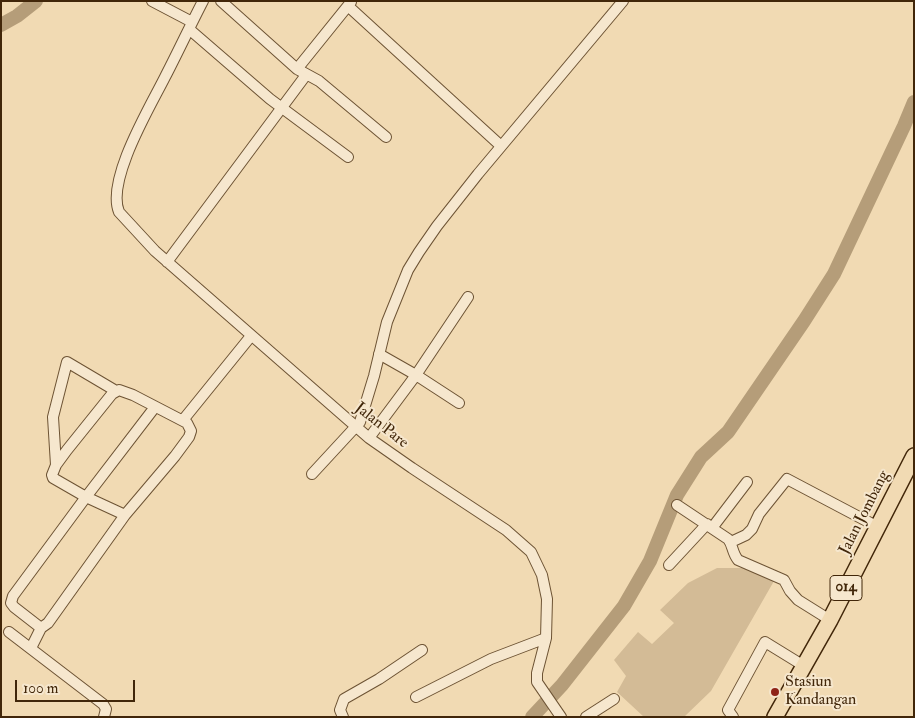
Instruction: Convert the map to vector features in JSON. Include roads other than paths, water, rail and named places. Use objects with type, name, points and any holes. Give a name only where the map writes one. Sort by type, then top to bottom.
[{"type":"main road","name":"Jalan Jombang","points":[[775,717],[830,620],[913,459]]},
{"type":"street","points":[[152,1],[190,26],[282,107],[348,157]]},
{"type":"street","name":"Jalan Pare","points":[[203,1],[135,137],[119,180],[116,195],[116,205],[119,212],[141,238],[167,262],[369,438],[506,530],[530,552],[542,575],[546,599],[546,638],[537,674],[539,687],[559,714]]},
{"type":"street","points":[[221,1],[302,72],[319,80],[386,137]]},
{"type":"street","points":[[312,474],[360,422],[387,322],[408,270],[437,226],[501,146],[623,1]]},
{"type":"street","points":[[167,262],[282,107],[302,72],[350,4],[501,146]]},
{"type":"street","points":[[369,438],[416,375],[468,297]]},
{"type":"street","points":[[183,420],[251,336]]},
{"type":"street","points":[[379,354],[459,403]]},
{"type":"street","points":[[31,648],[41,628],[48,623],[125,515],[175,456],[189,436],[190,426],[183,420],[122,391],[116,391],[67,362],[52,417],[56,465]]},
{"type":"street","points":[[116,391],[56,465],[52,474],[53,478],[86,497],[125,515]]},
{"type":"street","points":[[41,628],[14,607],[11,603],[14,593],[155,407]]},
{"type":"street","points":[[731,542],[746,535],[752,529],[765,507],[787,479],[878,527]]},
{"type":"street","points":[[670,565],[709,526],[747,482]]},
{"type":"street","points":[[677,505],[731,542],[734,556],[738,560],[784,580],[798,600],[830,620]]},
{"type":"street","points":[[9,632],[104,704],[106,709],[104,717]]},
{"type":"street","points":[[416,697],[491,659],[546,638]]},
{"type":"street","points":[[733,717],[728,710],[765,642],[804,666]]},
{"type":"street","points":[[343,717],[340,710],[344,699],[422,650]]},
{"type":"street","points":[[586,717],[614,699]]},
{"type":"waterway","points":[[1,25],[17,16],[36,1]]},
{"type":"waterway","points":[[532,717],[562,685],[624,606],[650,561],[677,495],[701,457],[728,432],[834,274],[914,102]]},
{"type":"place","name":"Stasiun Kandangan","points":[[775,692]]}]
